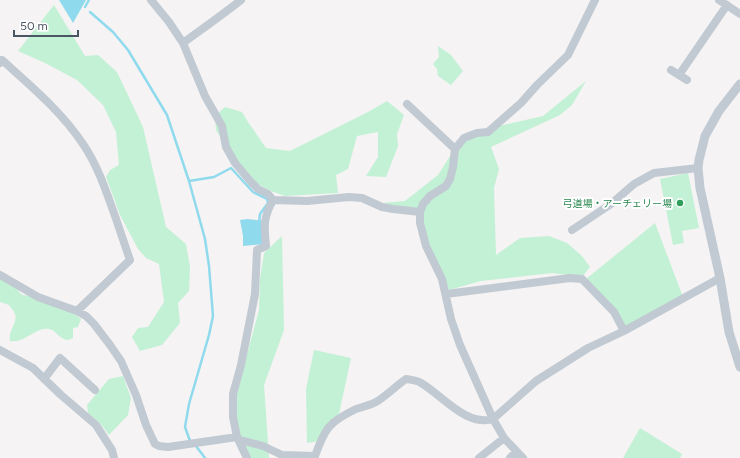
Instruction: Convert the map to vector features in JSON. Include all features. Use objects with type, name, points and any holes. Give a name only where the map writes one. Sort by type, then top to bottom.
[{"type":"street","points":[[151,0],[169,22],[183,44],[205,96],[222,126],[226,147],[235,163],[258,189],[268,194],[274,200],[307,201],[349,197],[362,198],[382,207],[420,212]]},
{"type":"street","points":[[183,44],[241,0]]},
{"type":"street","points":[[523,458],[504,438],[493,419],[460,345],[451,319],[442,278],[426,246],[420,223],[420,212],[423,204],[430,196],[446,186],[448,183],[453,167],[454,149],[464,138],[477,133],[488,132],[521,103],[568,55],[595,0]]},
{"type":"street","points":[[679,75],[723,2],[740,14]]},
{"type":"street","points":[[0,62],[2,60],[31,86],[68,124],[83,144],[105,187],[130,260],[77,311]]},
{"type":"street","points":[[671,70],[687,80]]},
{"type":"street","points":[[740,84],[719,111],[705,136],[698,168],[700,188],[720,278],[729,332],[740,366]]},
{"type":"street","points":[[407,104],[454,149]]},
{"type":"street","points":[[572,230],[611,204],[634,184],[654,173],[698,168]]},
{"type":"street","points":[[247,458],[237,437],[233,417],[233,394],[241,365],[255,294],[257,250],[266,246],[264,225],[267,210],[274,200]]},
{"type":"street","points":[[0,275],[38,297],[77,311],[86,316],[94,324],[121,361],[155,444],[168,447],[237,437],[240,440],[263,446],[282,455],[315,456],[327,428],[338,418],[377,402],[406,379],[420,382],[462,414],[475,420],[493,419],[536,381],[588,348],[624,331],[720,278]]},
{"type":"street","points":[[446,294],[570,278],[582,279],[614,312],[624,331]]},
{"type":"street","points":[[2,353],[33,368],[96,425],[112,450],[114,458]]},
{"type":"street","points":[[44,379],[60,358],[95,390]]},
{"type":"street","points":[[479,458],[504,438]]},
{"type":"street","points":[[510,458],[516,452]]},
{"type":"green space","points":[[54,5],[85,56],[98,55],[117,72],[143,127],[166,227],[186,244],[190,267],[189,291],[178,303],[180,323],[162,345],[140,351],[132,337],[138,328],[148,327],[164,302],[159,264],[146,258],[138,249],[120,215],[106,177],[110,170],[119,165],[116,132],[103,105],[77,80],[18,51]]},
{"type":"green space","points":[[438,46],[451,55],[463,71],[451,85],[438,76],[437,69],[433,64],[439,57]]},
{"type":"green space","points":[[586,81],[572,105],[560,115],[491,147],[499,169],[494,188],[496,255],[520,238],[549,236],[567,243],[582,256],[590,267],[582,277],[552,273],[481,281],[449,290],[427,238],[422,213],[383,203],[405,201],[438,175],[464,134],[543,116]]},
{"type":"green space","points":[[387,101],[404,115],[397,134],[398,146],[386,177],[366,176],[378,157],[378,132],[357,136],[348,169],[336,175],[338,193],[285,196],[271,191],[256,183],[236,162],[216,130],[215,116],[225,107],[242,112],[266,148],[290,151]]},
{"type":"green space","name":"弓道場・アーチェリー場","points":[[688,173],[699,228],[682,231],[684,243],[673,245],[660,179]]},
{"type":"green space","points":[[655,223],[683,297],[626,328],[586,279]]},
{"type":"green space","points":[[282,236],[284,330],[264,385],[269,458],[250,458],[240,435],[236,418],[236,395],[259,310],[260,279],[264,253]]},
{"type":"green space","points":[[0,279],[14,286],[22,295],[30,296],[73,313],[81,319],[78,327],[73,328],[73,338],[68,340],[65,339],[47,329],[36,332],[21,340],[10,341],[10,333],[16,317],[9,305],[0,302]]},
{"type":"green space","points":[[314,350],[351,358],[339,414],[319,441],[307,443],[306,389]]},
{"type":"green space","points":[[123,376],[131,398],[128,415],[109,435],[100,423],[88,413],[87,405],[109,379]]},
{"type":"green space","points":[[640,428],[682,454],[680,458],[623,458]]},
{"type":"water","points":[[59,0],[86,0],[73,23]]},
{"type":"water","points":[[247,219],[264,221],[264,244],[243,246],[240,220]]},
{"type":"waterway","points":[[85,7],[89,0]]},
{"type":"waterway","points":[[90,12],[113,32],[128,50],[167,115],[189,181],[205,239],[213,316],[189,404],[185,427],[190,441]]},
{"type":"waterway","points":[[189,181],[214,177],[231,168],[253,192],[267,199],[268,203],[260,214],[259,223]]},
{"type":"waterway","points":[[196,446],[205,458]]},
{"type":"place","name":"弓道場・アーチェリー場","points":[[680,203]]}]
